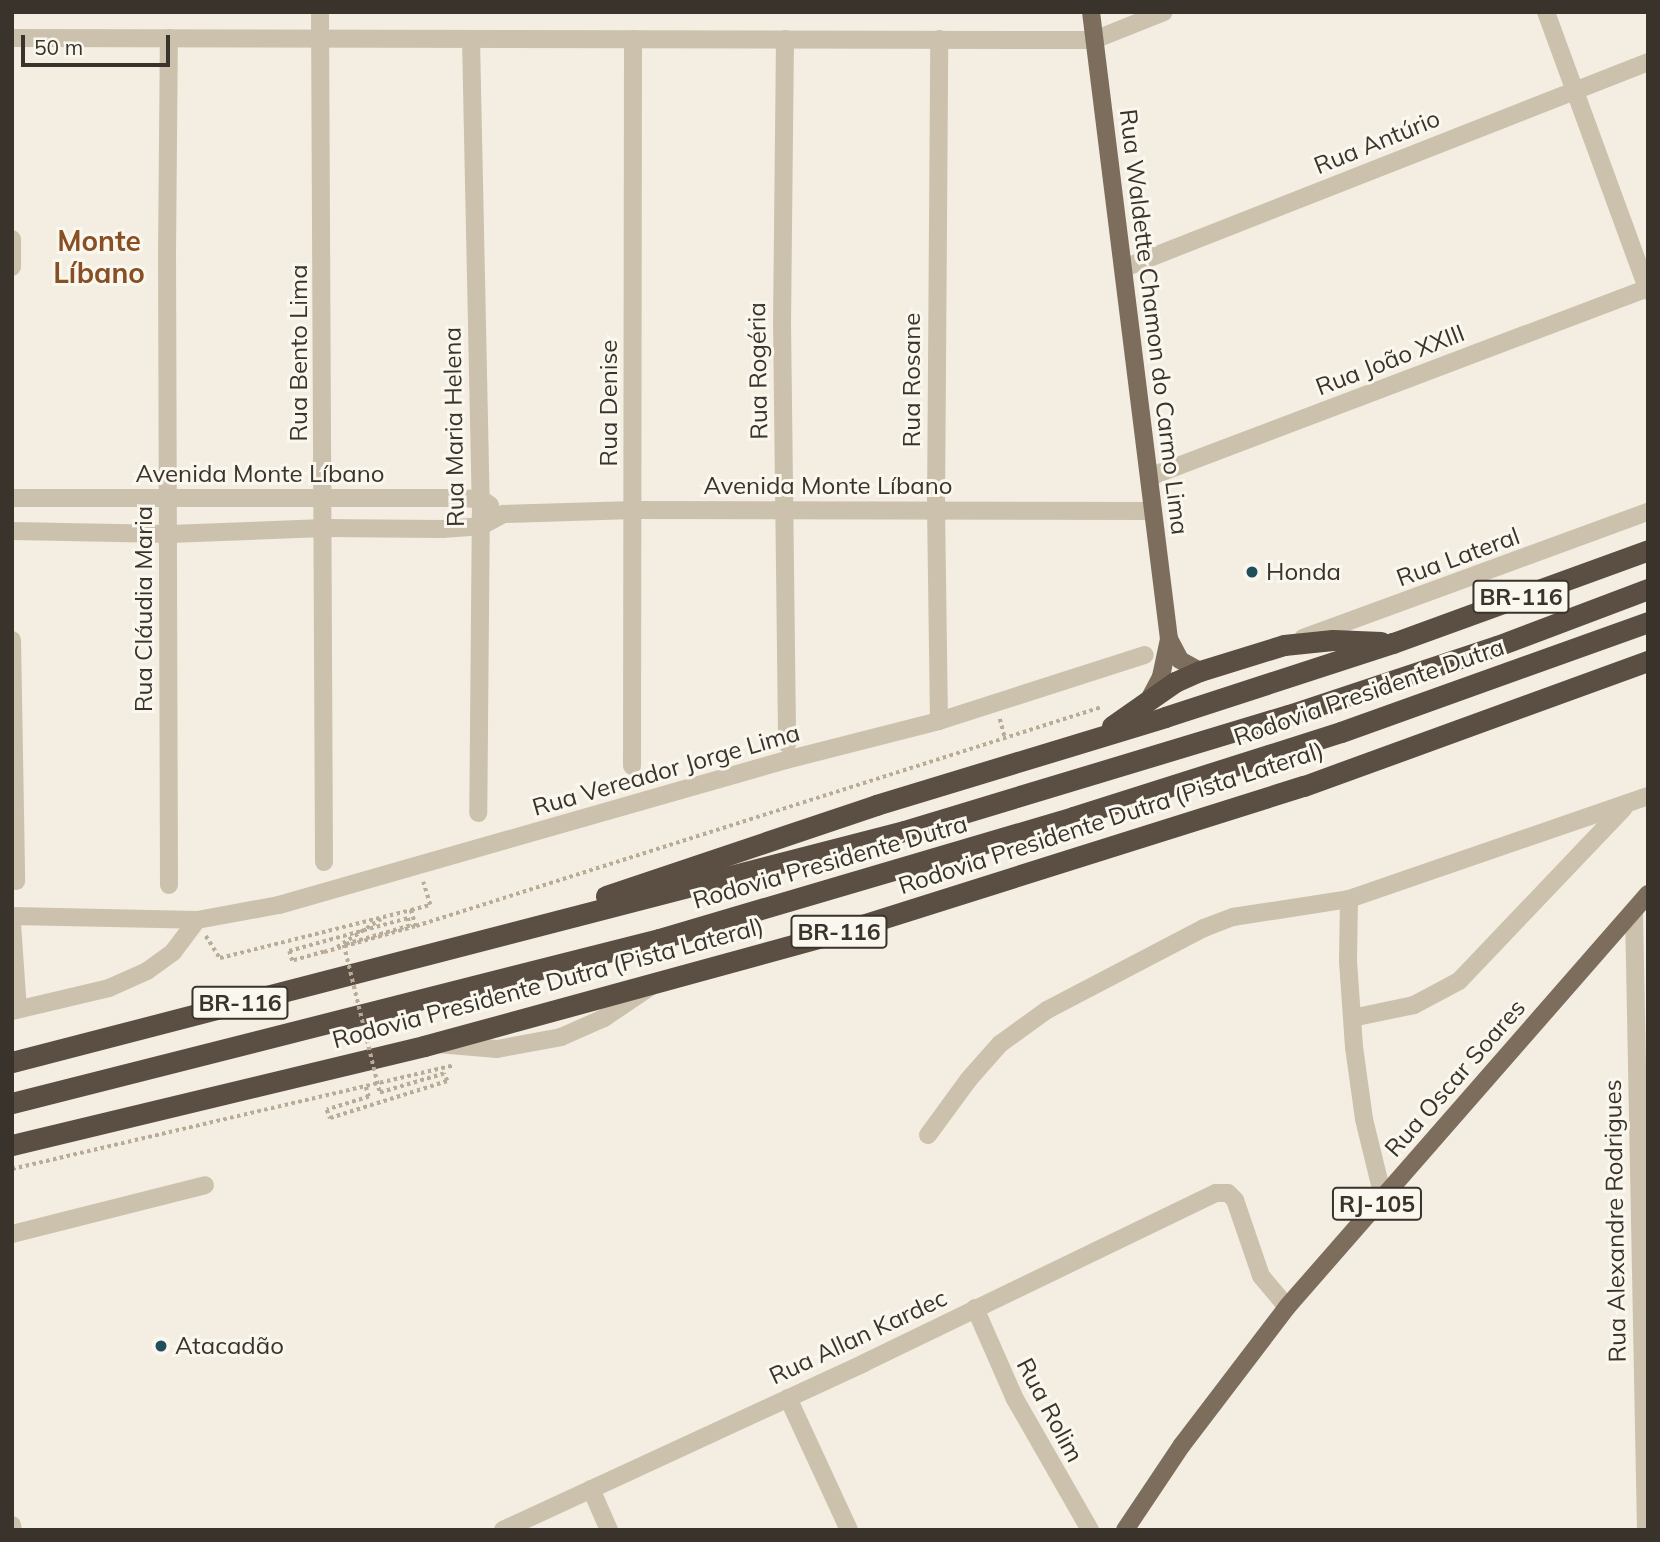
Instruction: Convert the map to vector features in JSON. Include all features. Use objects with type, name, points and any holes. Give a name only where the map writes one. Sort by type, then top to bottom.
[{"type":"highway","name":"BR-116","points":[[469,945],[863,810],[1393,643],[1648,550]]},
{"type":"highway","name":"Rodovia Presidente Dutra","points":[[12,1062],[904,831],[1289,715],[1496,646],[1648,589]]},
{"type":"highway","name":"Rodovia Presidente Dutra","points":[[12,1103],[699,928],[1073,817],[1341,732],[1648,622]]},
{"type":"highway","points":[[1088,741],[1150,698],[1200,671],[1284,645],[1333,640],[1393,643]]},
{"type":"highway","name":"Rodovia Presidente Dutra (Pista Lateral)","points":[[12,1145],[435,1043],[843,931],[1304,786],[1648,661]]},
{"type":"highway","points":[[1623,671],[1648,668]]},
{"type":"main road","name":"Rua Waldette Chamon do Carmo Lima","points":[[1091,12],[1169,639],[1161,677],[1150,698]]},
{"type":"main road","points":[[1169,639],[1180,660],[1200,671]]},
{"type":"main road","name":"Rua Oscar Soares","points":[[1125,1530],[1182,1446],[1287,1307],[1648,894]]},
{"type":"street","name":"Rua Bento Lima","points":[[320,12],[324,862]]},
{"type":"street","points":[[12,38],[1094,40],[1164,12]]},
{"type":"street","points":[[1546,12],[1648,289]]},
{"type":"street","name":"Rua Cláudia Maria","points":[[169,885],[167,255],[170,38]]},
{"type":"street","name":"Rua Maria Helena","points":[[471,39],[481,499],[478,813]]},
{"type":"street","name":"Rua Denise","points":[[632,766],[633,39]]},
{"type":"street","name":"Rua Rogéria","points":[[785,39],[782,322],[787,744]]},
{"type":"street","name":"Rua Rosane","points":[[939,39],[936,510],[939,721]]},
{"type":"street","name":"Rua Antúrio","points":[[1124,268],[1648,62]]},
{"type":"street","points":[[12,239],[12,267]]},
{"type":"street","name":"Rua João XXIII","points":[[1149,477],[1648,289]]},
{"type":"street","name":"Avenida Monte Líbano","points":[[12,498],[481,499]]},
{"type":"street","points":[[481,499],[504,514]]},
{"type":"street","name":"Avenida Monte Líbano","points":[[12,531],[169,534],[481,526],[504,514],[634,510],[1153,511]]},
{"type":"street","name":"Rua Lateral","points":[[1284,645],[1648,512]]},
{"type":"street","points":[[12,640],[16,881]]},
{"type":"street","name":"Rua Vereador Jorge Lima","points":[[12,916],[197,920],[279,905],[786,760],[939,721],[1145,655]]},
{"type":"street","points":[[928,1135],[968,1079],[1000,1044],[1047,1010],[1204,928],[1233,917],[1349,898],[1648,796]]},
{"type":"street","points":[[1352,1018],[1414,1005],[1459,981],[1627,805]]},
{"type":"street","points":[[1349,898],[1348,962],[1352,1018],[1364,1119],[1383,1198]]},
{"type":"street","name":"Rua Alexandre Rodrigues","points":[[1634,911],[1646,1530]]},
{"type":"street","points":[[12,924],[15,1010],[109,988],[147,971],[173,953],[197,920]]},
{"type":"street","points":[[12,1234],[205,1185]]},
{"type":"street","name":"Rua Allan Kardec","points":[[503,1530],[788,1398],[1216,1193],[1223,1192],[1232,1196],[1261,1276],[1287,1307]]},
{"type":"street","name":"Rua Rolim","points":[[975,1308],[1015,1399],[1090,1530]]},
{"type":"street","points":[[788,1398],[849,1530]]},
{"type":"street","points":[[590,1489],[609,1530]]},
{"type":"path","points":[[12,1169],[366,1087],[369,1097],[327,1110],[330,1118],[447,1082],[444,1073],[380,1093],[344,945],[410,926],[408,918],[289,951],[292,961],[333,950],[416,926],[1108,704]]},
{"type":"path","points":[[197,920],[220,958],[430,905],[419,867]]},
{"type":"path","points":[[411,910],[416,926]]},
{"type":"path","points":[[333,950],[385,917]]},
{"type":"place","name":"Honda","points":[[1252,572]]},
{"type":"place","name":"Atacadão","points":[[161,1346]]},
{"type":"district","name":"Monte Líbano","points":[[99,257]]}]
